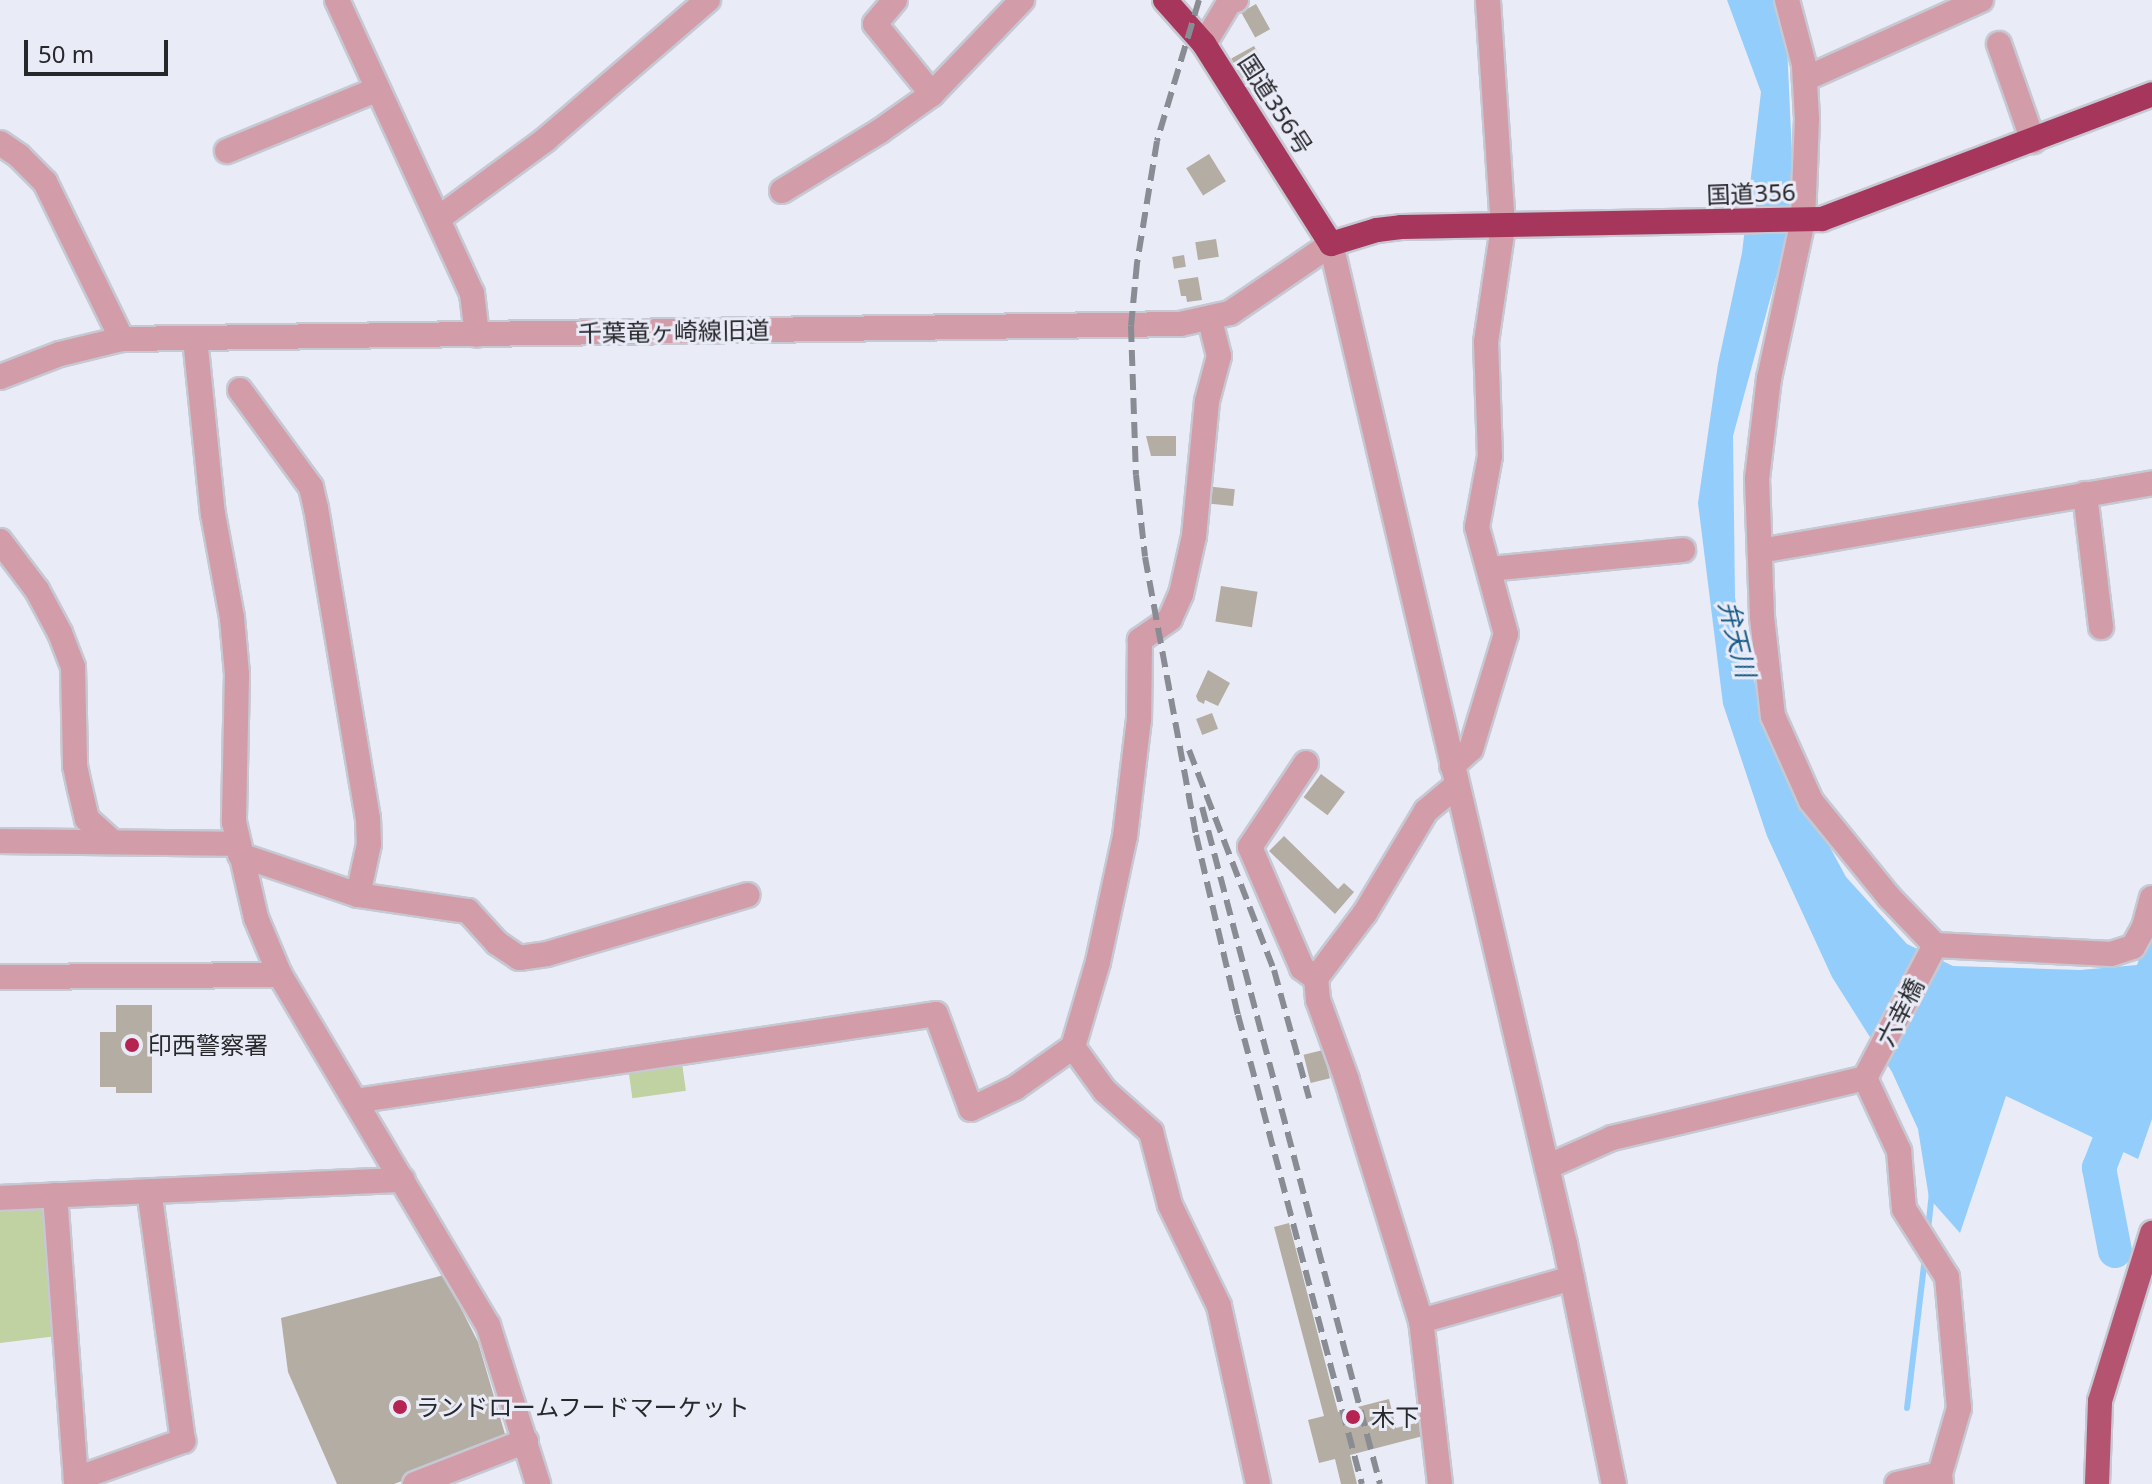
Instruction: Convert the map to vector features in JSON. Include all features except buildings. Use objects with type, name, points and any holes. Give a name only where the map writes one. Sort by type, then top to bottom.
[{"type":"highway","name":"国道356号","points":[[1165,0],[1204,44],[1331,244]]},
{"type":"highway","name":"国道356","points":[[1331,244],[1377,230],[1401,227],[1737,222],[1836,216],[2152,94]]},
{"type":"main road","points":[[2097,1484],[2100,1401],[2152,1233]]},
{"type":"street","points":[[337,0],[472,293],[477,335]]},
{"type":"street","points":[[439,218],[545,140],[708,0]]},
{"type":"street","points":[[895,0],[875,24],[932,94]]},
{"type":"street","points":[[782,191],[880,131],[932,94],[1022,0]]},
{"type":"street","points":[[1204,44],[1230,1],[1236,0]]},
{"type":"street","points":[[1440,1484],[1421,1321],[1347,1080],[1318,1000],[1316,978],[1365,913],[1426,811],[1471,749],[1506,634],[1477,527],[1490,456],[1486,342],[1503,227],[1488,0]]},
{"type":"street","points":[[1787,0],[1805,79],[1799,220],[1769,378],[1757,479],[1762,617],[1773,716],[1811,801],[1889,897],[1935,945],[2111,954],[2133,947],[2144,927],[2152,898]]},
{"type":"street","points":[[1805,79],[1981,0]]},
{"type":"street","points":[[1999,44],[2033,141]]},
{"type":"street","points":[[227,151],[376,90]]},
{"type":"street","points":[[0,143],[19,156],[45,182],[122,339]]},
{"type":"street","points":[[1331,244],[1547,1167],[1614,1484]]},
{"type":"street","name":"千葉竜ヶ崎線旧道","points":[[0,377],[60,354],[122,339],[1131,326],[1210,320],[1244,304],[1331,244]]},
{"type":"street","points":[[355,1101],[936,1014],[971,1109],[1015,1088],[1073,1047],[1098,962],[1125,836],[1139,719],[1140,640],[1170,619],[1181,594],[1194,536],[1207,401],[1219,356],[1210,320]]},
{"type":"street","points":[[195,338],[213,514],[232,618],[237,674],[234,822],[256,918],[280,975],[488,1325],[538,1484]]},
{"type":"street","points":[[240,390],[311,487],[316,508],[368,818],[369,844],[358,895]]},
{"type":"street","points":[[1760,551],[2152,483]]},
{"type":"street","points":[[2085,494],[2101,627]]},
{"type":"street","points":[[0,541],[37,590],[60,633],[73,667],[77,707],[75,766],[87,819],[110,840]]},
{"type":"street","points":[[1490,569],[1683,550]]},
{"type":"street","points":[[1306,763],[1250,847],[1302,968],[1316,978]]},
{"type":"street","points":[[0,841],[110,840],[239,849],[358,895],[468,911],[497,943],[519,958],[547,954],[748,895]]},
{"type":"street","name":"六幸橋","points":[[1865,1078],[1935,945]]},
{"type":"street","points":[[0,977],[280,975]]},
{"type":"street","points":[[1073,1047],[1105,1091],[1151,1132],[1170,1205],[1219,1306],[1258,1484]]},
{"type":"street","points":[[1547,1167],[1612,1138],[1865,1078],[1899,1151],[1904,1209],[1947,1277],[1959,1408],[1941,1479],[1897,1484]]},
{"type":"street","points":[[0,1198],[403,1180]]},
{"type":"street","points":[[55,1195],[76,1482],[183,1441],[149,1191]]},
{"type":"street","points":[[1421,1321],[1572,1278]]},
{"type":"street","points":[[415,1484],[526,1441]]},
{"type":"green space","points":[[681,1056],[686,1091],[632,1098],[628,1064]]},
{"type":"green space","points":[[48,1201],[57,1336],[0,1343],[0,1202]]},
{"type":"water","name":"弁天川","points":[[1727,0],[1773,0],[1787,46],[1792,154],[1788,233],[1733,436],[1735,598],[1765,727],[1846,877],[1907,944],[1953,966],[2080,970],[2137,965],[2152,925],[2152,1119],[2138,1159],[2006,1096],[1960,1233],[1929,1198],[1918,1129],[1892,1072],[1832,977],[1767,836],[1723,704],[1698,503],[1718,364],[1742,253],[1761,92]]},
{"type":"waterway","points":[[2115,1251],[2099,1168],[2152,1032]]},
{"type":"waterway","points":[[1928,1230],[1932,1193]]},
{"type":"waterway","points":[[1907,1408],[1925,1257]]},
{"type":"railway","points":[[1199,0],[1157,141],[1137,263],[1131,326],[1136,475],[1145,557],[1196,835],[1238,1015],[1362,1484]]},
{"type":"railway","points":[[1189,750],[1274,970],[1309,1098]]},
{"type":"railway","points":[[1202,807],[1380,1484]]},
{"type":"place","name":"印西警察署","points":[[132,1045]]},
{"type":"place","name":"ランドロームフードマーケット","points":[[400,1407]]},
{"type":"place","name":"木下","points":[[1353,1417]]}]
